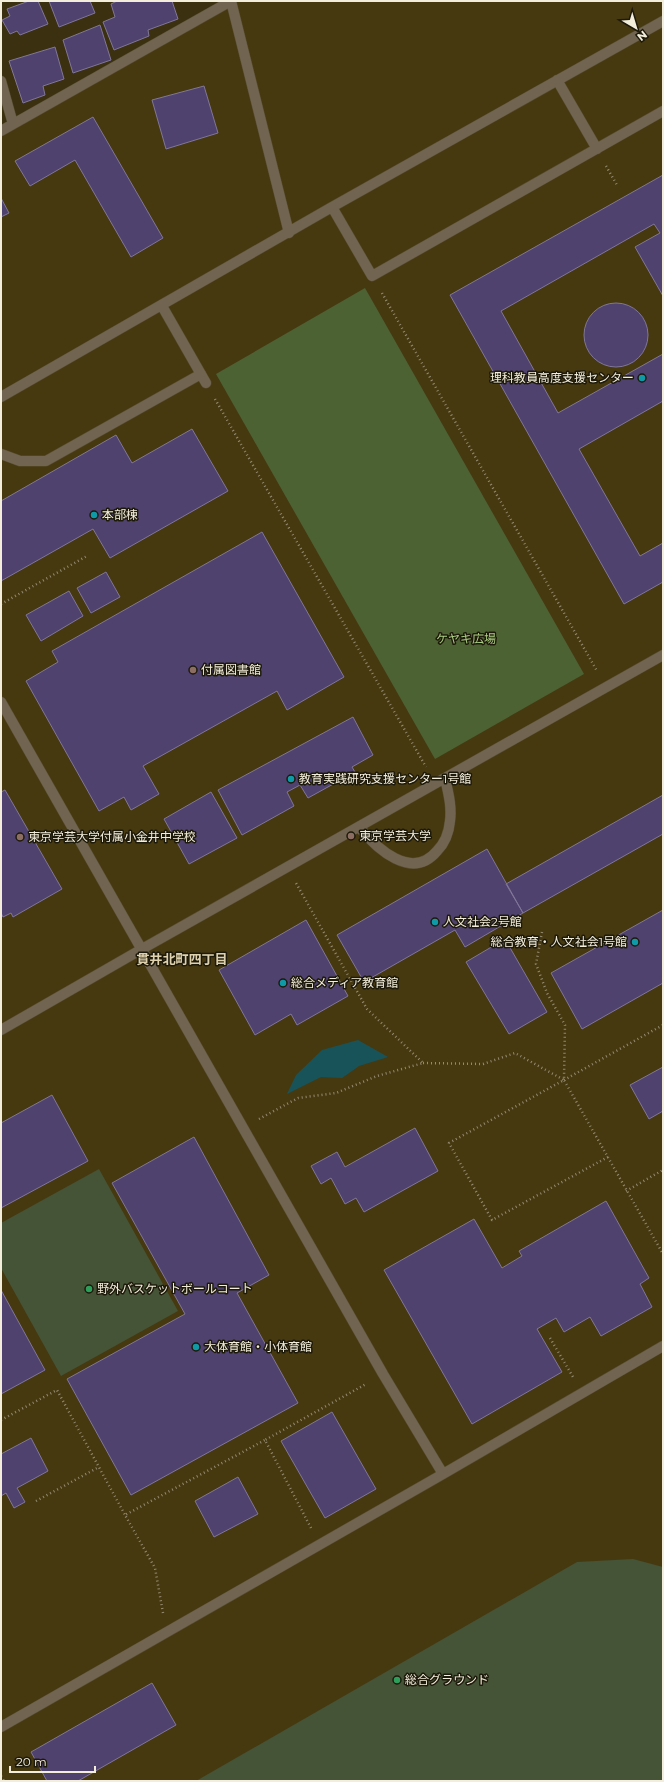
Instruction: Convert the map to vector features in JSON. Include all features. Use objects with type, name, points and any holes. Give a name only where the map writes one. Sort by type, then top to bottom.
[{"type":"street","points":[[1,131],[231,1],[289,233]]},
{"type":"street","points":[[1,397],[162,306],[332,207],[663,20]]},
{"type":"street","points":[[1,80],[13,124]]},
{"type":"street","points":[[557,80],[597,149]]},
{"type":"street","points":[[332,207],[372,276],[663,111]]},
{"type":"street","points":[[1,454],[20,461],[46,461],[203,378],[162,306]]},
{"type":"street","points":[[1,1030],[663,655]]},
{"type":"street","points":[[1,702],[383,1374],[443,1474]]},
{"type":"street","points":[[359,827],[372,843],[390,856],[410,864],[430,860],[445,843],[450,821],[450,799],[440,781]]},
{"type":"street","points":[[1,1727],[663,1346]]},
{"type":"path","points":[[372,276],[606,687]]},
{"type":"path","points":[[203,378],[440,781]]},
{"type":"path","points":[[1,604],[86,556]]},
{"type":"path","points":[[287,867],[367,1009],[423,1063]]},
{"type":"path","points":[[542,932],[536,964],[547,993],[565,1025],[564,1080],[663,1254]]},
{"type":"path","points":[[608,1157],[492,1220],[449,1143],[663,1025]]},
{"type":"path","points":[[244,1128],[298,1098],[336,1093],[377,1076],[423,1063],[483,1064],[515,1053],[564,1080]]},
{"type":"path","points":[[626,1191],[663,1170]]},
{"type":"path","points":[[550,1338],[583,1393]]},
{"type":"path","points":[[125,1515],[265,1440],[383,1374]]},
{"type":"path","points":[[1,1420],[58,1390],[155,1568],[166,1633]]},
{"type":"path","points":[[265,1440],[319,1545]]},
{"type":"path","points":[[36,1501],[99,1467]]},
{"type":"path","points":[[1,1776],[4,1781]]},
{"type":"shaded area","name":"東京学芸大学","points":[[231,1],[663,1],[663,1781],[1,1781],[1,131]]},
{"type":"green space","name":"ケヤキ広場","points":[[365,288],[584,674],[435,759],[216,374]]},
{"type":"green space","name":"野外バスケットボールコート","points":[[99,1169],[178,1311],[61,1376],[1,1268],[1,1223]]},
{"type":"green space","points":[[633,1559],[663,1567],[663,1781],[196,1781],[577,1562]]},
{"type":"water","points":[[358,1040],[388,1057],[359,1066],[342,1078],[321,1077],[287,1094],[296,1075],[322,1050]]},
{"type":"building","points":[[29,1],[38,1],[48,24],[20,35],[17,31],[10,34],[2,20],[10,16],[7,9]]},
{"type":"building","points":[[49,1],[90,1],[95,13],[59,27]]},
{"type":"building","points":[[117,1],[172,1],[178,19],[148,30],[149,36],[114,50],[103,22],[115,17],[111,4]]},
{"type":"building","points":[[100,25],[111,60],[73,73],[63,40]]},
{"type":"building","points":[[55,47],[64,79],[43,86],[45,95],[23,103],[9,61]]},
{"type":"building","points":[[204,86],[218,133],[166,149],[152,100]]},
{"type":"building","points":[[93,117],[163,238],[131,257],[75,160],[30,186],[15,161]]},
{"type":"building","name":"理科教員高度支援センター","points":[[663,175],[663,296],[635,247],[660,233],[654,224],[501,311],[558,413],[663,354],[663,401],[579,449],[640,556],[663,543],[663,582],[624,604],[450,295]]},
{"type":"building","points":[[1,198],[9,213],[1,217]]},
{"type":"building","points":[[616,303],[628,305],[639,312],[646,323],[648,335],[646,347],[639,358],[628,365],[616,367],[604,365],[593,358],[586,347],[584,335],[586,323],[593,312],[604,305]]},
{"type":"building","name":"本部棟","points":[[192,429],[228,491],[110,558],[93,529],[1,581],[1,501],[116,435],[132,463]]},
{"type":"building","name":"付属図書館","points":[[262,532],[344,677],[287,710],[277,691],[143,766],[159,794],[131,810],[124,797],[99,811],[26,681],[58,662],[52,651]]},
{"type":"building","points":[[106,572],[120,597],[91,613],[77,588]]},
{"type":"building","points":[[69,591],[83,616],[41,641],[26,615]]},
{"type":"building","name":"教育実践研究支援センター1号館","points":[[353,717],[373,755],[352,767],[355,772],[308,798],[300,785],[287,792],[294,806],[242,835],[218,790]]},
{"type":"building","name":"東京学芸大学付属小金井中学校","points":[[5,790],[62,889],[13,917],[11,913],[3,917],[1,913],[1,792]]},
{"type":"building","points":[[211,792],[237,838],[189,864],[164,819]]},
{"type":"building","name":"総合教育・人文社会1号館","points":[[663,795],[663,834],[523,913],[506,884]]},
{"type":"building","name":"人文社会2号館","points":[[487,849],[523,913],[465,947],[455,930],[364,982],[337,935]]},
{"type":"building","name":"総合教育・人文社会1号館","points":[[663,910],[663,983],[582,1029],[551,973]]},
{"type":"building","name":"総合メディア教育館","points":[[306,920],[348,996],[297,1025],[291,1014],[255,1035],[219,970]]},
{"type":"building","points":[[505,939],[547,1012],[509,1034],[466,962]]},
{"type":"building","points":[[663,1067],[663,1111],[649,1119],[630,1085]]},
{"type":"building","points":[[52,1095],[88,1161],[1,1208],[1,1123]]},
{"type":"building","points":[[415,1128],[438,1171],[364,1212],[356,1198],[345,1204],[331,1178],[321,1184],[311,1166],[337,1152],[345,1167]]},
{"type":"building","name":"大体育館・小体育館","points":[[194,1137],[269,1275],[237,1293],[298,1403],[131,1495],[67,1379],[185,1314],[112,1183]]},
{"type":"building","points":[[606,1201],[649,1278],[640,1284],[652,1307],[601,1336],[590,1317],[564,1332],[556,1318],[537,1329],[562,1372],[472,1424],[384,1270],[474,1219],[502,1268],[522,1256],[519,1251]]},
{"type":"building","points":[[1,1290],[45,1370],[1,1394]]},
{"type":"building","points":[[332,1412],[376,1489],[325,1518],[281,1441]]},
{"type":"building","points":[[31,1438],[48,1471],[17,1488],[25,1502],[14,1508],[6,1493],[1,1496],[1,1454]]},
{"type":"building","points":[[238,1477],[258,1514],[214,1537],[195,1501]]},
{"type":"building","points":[[152,1683],[176,1725],[78,1781],[47,1781],[31,1752]]},
{"type":"place","name":"理科教員高度支援センター","points":[[642,378]]},
{"type":"place","name":"本部棟","points":[[94,515]]},
{"type":"place","name":"付属図書館","points":[[193,670]]},
{"type":"place","name":"教育実践研究支援センター1号館","points":[[291,779]]},
{"type":"place","name":"東京学芸大学","points":[[351,836]]},
{"type":"place","name":"東京学芸大学付属小金井中学校","points":[[20,837]]},
{"type":"place","name":"人文社会2号館","points":[[435,922]]},
{"type":"place","name":"総合教育・人文社会1号館","points":[[635,942]]},
{"type":"place","name":"総合メディア教育館","points":[[283,983]]},
{"type":"place","name":"野外バスケットボールコート","points":[[89,1289]]},
{"type":"place","name":"大体育館・小体育館","points":[[196,1347]]},
{"type":"place","name":"総合グラウンド","points":[[397,1680]]},
{"type":"district","name":"貫井北町四丁目","points":[[182,959]]}]
